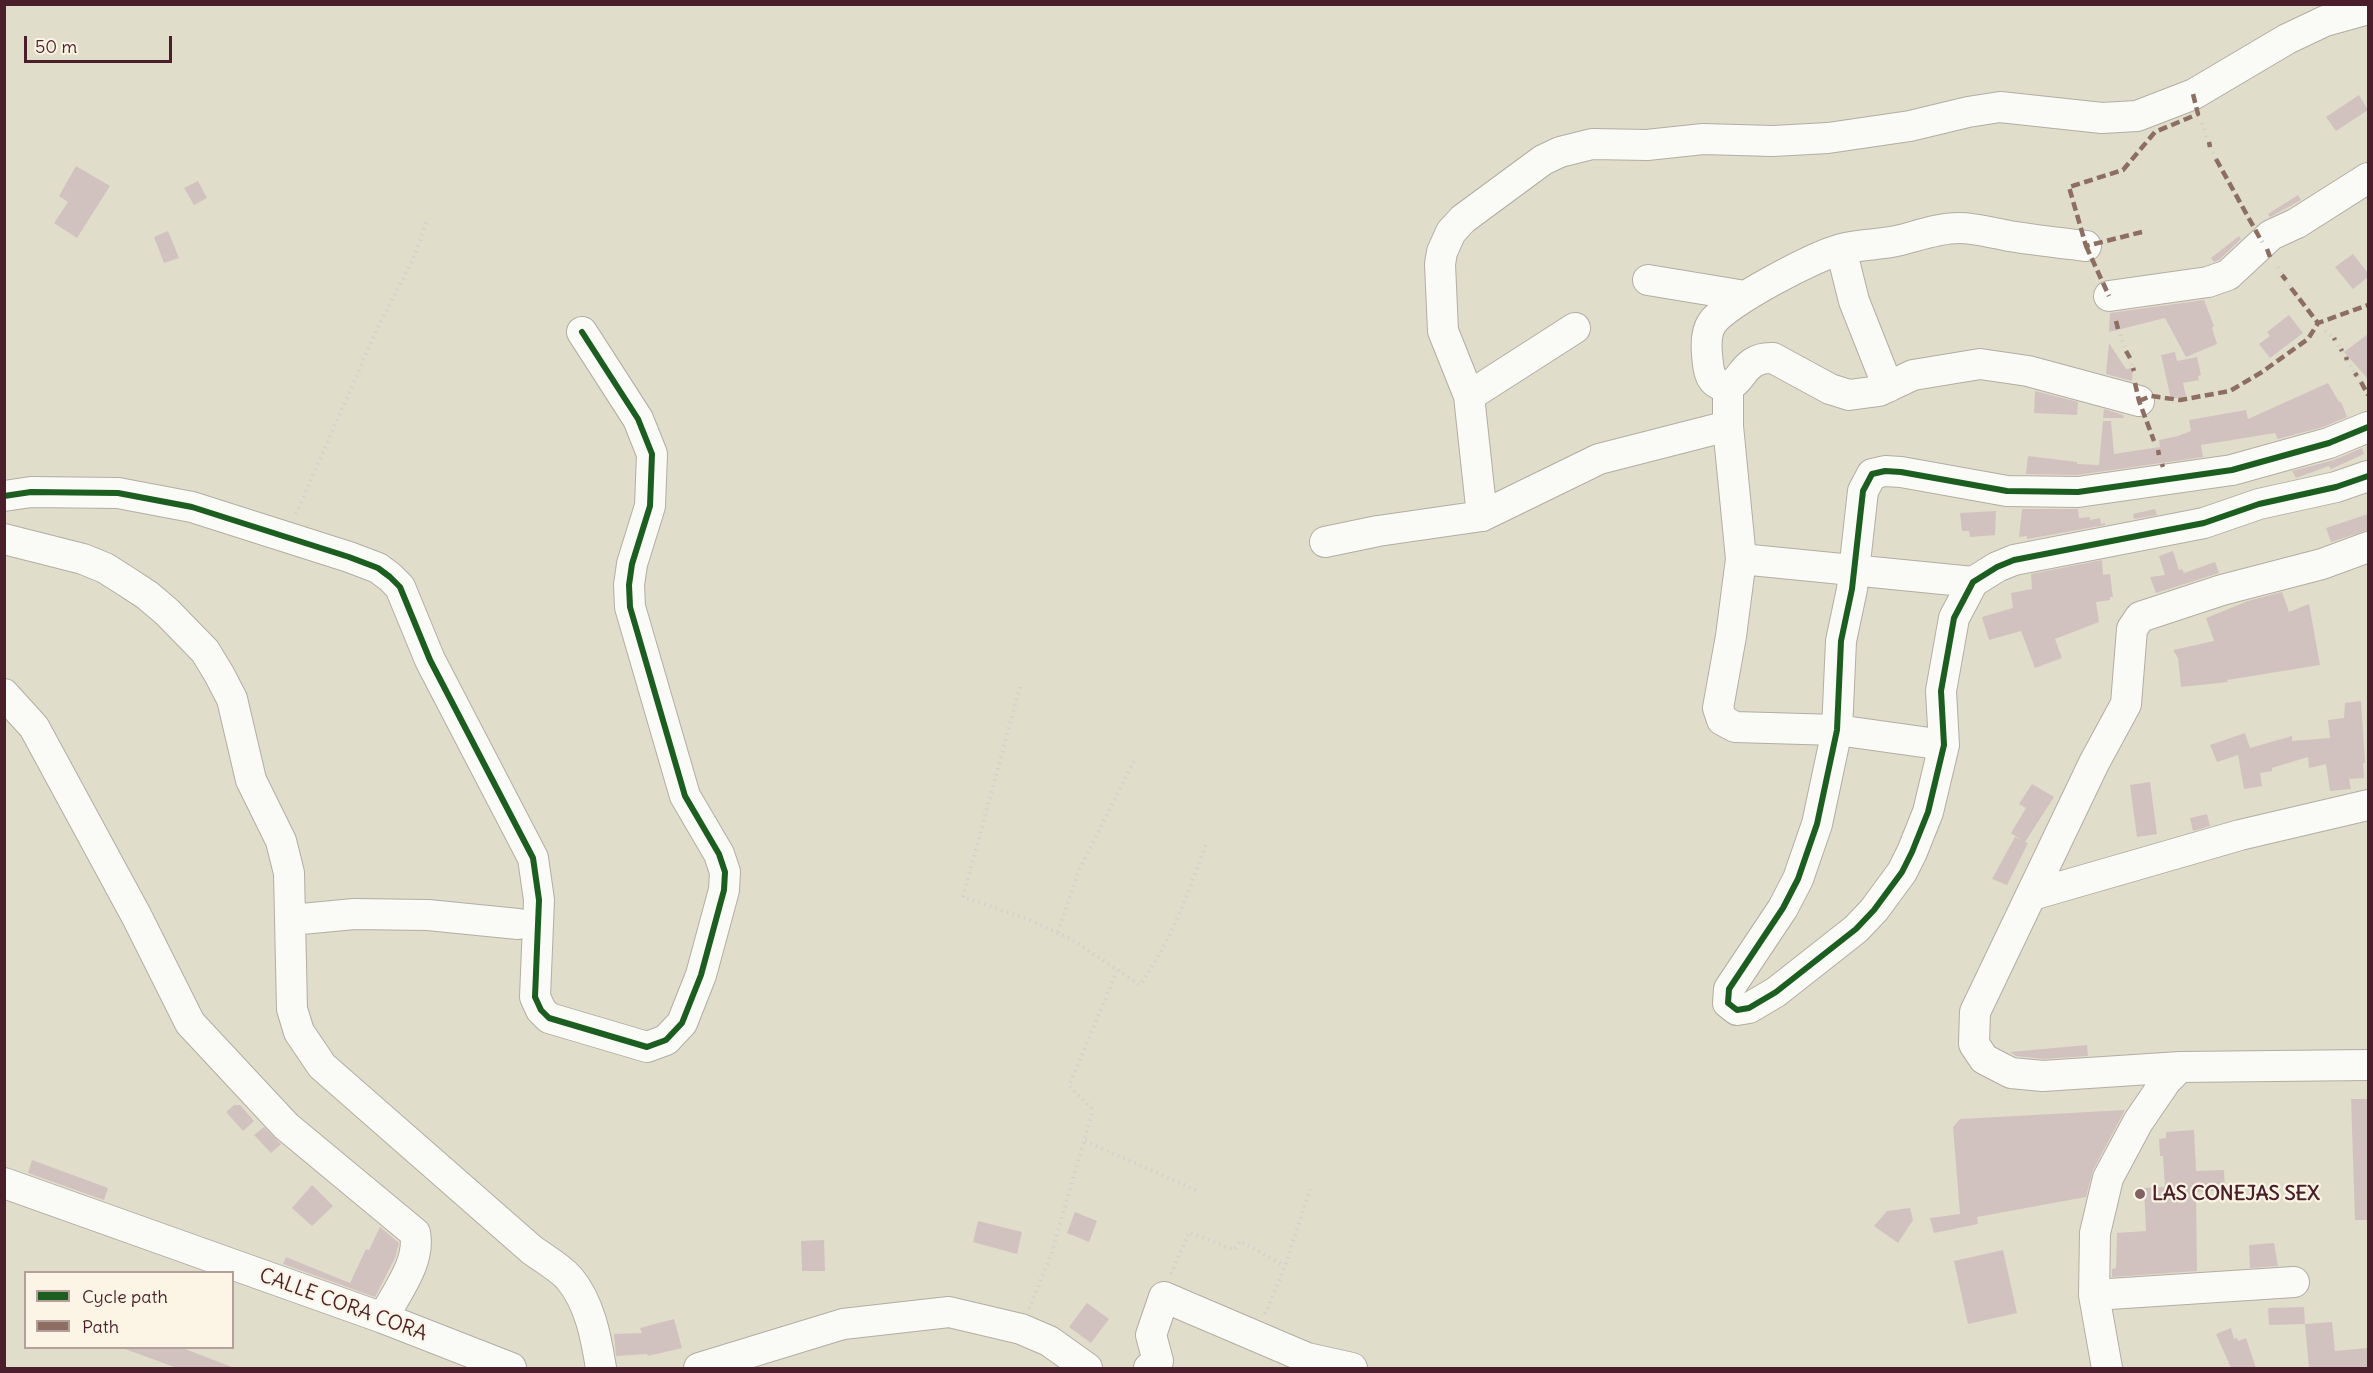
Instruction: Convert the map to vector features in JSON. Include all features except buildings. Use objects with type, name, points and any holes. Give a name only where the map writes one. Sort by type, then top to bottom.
[{"type":"street","points":[[1482,516],[1469,396],[1443,331],[1440,264],[1444,246],[1451,232],[1463,219],[1528,170],[1560,152],[1592,144],[1647,145],[1703,139],[1773,141],[1828,138],[1910,126],[1968,111],[2000,107],[2102,118],[2137,116],[2194,94],[2287,39],[2325,21],[2368,9]]},
{"type":"street","points":[[2109,296],[2208,282],[2228,275],[2271,235],[2296,223],[2368,178]]},
{"type":"street","points":[[2086,246],[1960,228],[1922,232],[1881,244],[1841,249],[1800,267],[1745,296],[1719,315],[1713,322],[1707,337],[1710,375],[1717,384],[1728,386],[1738,380],[1749,364],[1764,358],[1782,361],[1839,393],[1850,395],[1870,394],[1913,375],[1980,364],[2028,371],[2139,401]]},
{"type":"street","points":[[1841,249],[1854,301],[1888,387]]},
{"type":"street","points":[[1648,280],[1745,296]]},
{"type":"street","points":[[1469,396],[1575,328]]},
{"type":"street","points":[[4,496],[32,492],[118,493],[192,507],[349,557],[378,568],[390,577],[400,587],[430,660],[533,858],[539,900],[535,997],[541,1010],[549,1018],[647,1047],[666,1040],[682,1023],[707,957],[724,890],[725,872],[719,854],[685,796],[630,607],[629,585],[632,564],[650,506],[652,454],[638,419],[582,332]]},
{"type":"street","points":[[1728,386],[1728,426],[1741,559],[1731,636],[1718,708],[1719,714],[1726,723],[1735,727],[1837,730],[1944,745]]},
{"type":"street","points":[[1325,542],[1378,531],[1482,516],[1599,459],[1728,426]]},
{"type":"street","points":[[2368,427],[2329,443],[2232,470],[2078,492],[2007,491],[1900,472],[1885,471],[1872,474],[1863,491],[1854,569],[1841,640],[1837,730],[1817,824],[1798,879],[1783,908],[1729,989],[1728,1003],[1737,1010],[1749,1008],[1807,970],[1856,929],[1890,890],[1907,862],[1921,832],[1944,745],[1941,691],[1954,618],[1972,582],[2014,560],[2204,524],[2259,504],[2336,487],[2368,476]]},
{"type":"street","points":[[4,539],[83,559],[105,568],[147,595],[205,651],[232,699],[251,780],[281,841],[289,873],[292,1009],[299,1032],[322,1066],[532,1250],[567,1276],[582,1297],[596,1336],[601,1368]]},
{"type":"street","points":[[2368,547],[2322,564],[2222,590],[2134,622],[2126,704],[2094,764],[1975,1012],[1974,1044],[1984,1059],[2011,1073],[2043,1076],[2180,1067],[2368,1065]]},
{"type":"street","points":[[1741,559],[1972,582]]},
{"type":"street","points":[[4,694],[34,727],[137,917],[190,1023],[286,1126],[415,1233],[417,1242],[415,1258],[383,1318]]},
{"type":"street","points":[[2032,895],[2240,835],[2368,805]]},
{"type":"street","points":[[291,920],[354,914],[428,915],[518,924]]},
{"type":"street","points":[[2107,1368],[2094,1295],[2095,1233],[2108,1178],[2138,1122],[2166,1081],[2180,1067]]},
{"type":"street","name":"CALLE CORA CORA","points":[[4,1183],[383,1318],[511,1368]]},
{"type":"street","points":[[2094,1295],[2294,1282]]},
{"type":"street","points":[[1149,1368],[1158,1361],[1151,1335],[1164,1297],[1307,1358],[1352,1368]]},
{"type":"street","points":[[699,1368],[843,1324],[949,1312],[1021,1329],[1049,1341],[1087,1368]]},
{"type":"path","points":[[2202,123],[2216,159]]},
{"type":"path","points":[[296,516],[377,329],[414,255],[427,219]]},
{"type":"path","points":[[2278,267],[2282,275]]},
{"type":"path","points":[[2286,280],[2291,288]]},
{"type":"path","points":[[2322,327],[2334,339],[2361,382]]},
{"type":"path","points":[[2118,329],[2126,351]]},
{"type":"path","points":[[2130,358],[2133,368]]},
{"type":"path","points":[[2154,441],[2158,450]]},
{"type":"path","points":[[1020,687],[963,897],[1058,932],[1140,985],[1159,958],[1178,922],[1206,844]]},
{"type":"path","points":[[1058,932],[1079,870],[1135,759]]},
{"type":"path","points":[[1027,1314],[1051,1255],[1092,1113],[1091,1108],[1069,1086],[1117,971]]},
{"type":"path","points":[[1084,1141],[1200,1192]]},
{"type":"path","points":[[1263,1319],[1285,1266],[1310,1190]]},
{"type":"path","points":[[1180,1253],[1189,1232],[1234,1250],[1240,1242],[1285,1266]]},
{"type":"marked path","points":[[2142,232],[2086,246],[2069,187],[2123,170],[2155,132],[2198,114],[2193,94]]},
{"type":"marked path","points":[[2209,142],[2210,147]]},
{"type":"marked path","points":[[2216,159],[2262,242]]},
{"type":"marked path","points":[[2086,246],[2109,296]]},
{"type":"marked path","points":[[2267,249],[2270,257]]},
{"type":"marked path","points":[[2282,275],[2286,280]]},
{"type":"marked path","points":[[2291,288],[2318,323]]},
{"type":"marked path","points":[[2139,401],[2151,396],[2180,400],[2230,391],[2262,372],[2308,339],[2318,323],[2368,305]]},
{"type":"marked path","points":[[2116,321],[2118,329]]},
{"type":"marked path","points":[[2126,351],[2130,358]]},
{"type":"marked path","points":[[2361,382],[2368,395]]},
{"type":"marked path","points":[[2135,383],[2139,401],[2154,441]]},
{"type":"marked path","points":[[2158,450],[2159,455]]},
{"type":"cycle path","points":[[4,496],[31,492],[118,493],[192,507],[349,557],[378,568],[390,577],[400,587],[430,660],[533,858],[539,900],[535,997],[541,1010],[549,1018],[647,1047],[666,1040],[682,1023],[701,975],[724,890],[725,872],[719,854],[685,796],[630,607],[629,585],[632,564],[650,506],[652,454],[638,419],[582,332]]},
{"type":"cycle path","points":[[2368,427],[2329,443],[2232,470],[2078,492],[2007,491],[1901,472],[1885,471],[1872,474],[1863,491],[1852,589],[1841,641],[1837,730],[1817,824],[1798,879],[1783,908],[1729,989],[1728,1003],[1737,1010],[1749,1008],[1776,992],[1856,929],[1874,910],[1902,872],[1928,812],[1944,745],[1941,691],[1954,618],[1973,582],[1997,567],[2014,560],[2204,523],[2259,504],[2336,487],[2368,476]]},
{"type":"place","name":"LAS CONEJAS SEX","points":[[2140,1194]]}]
